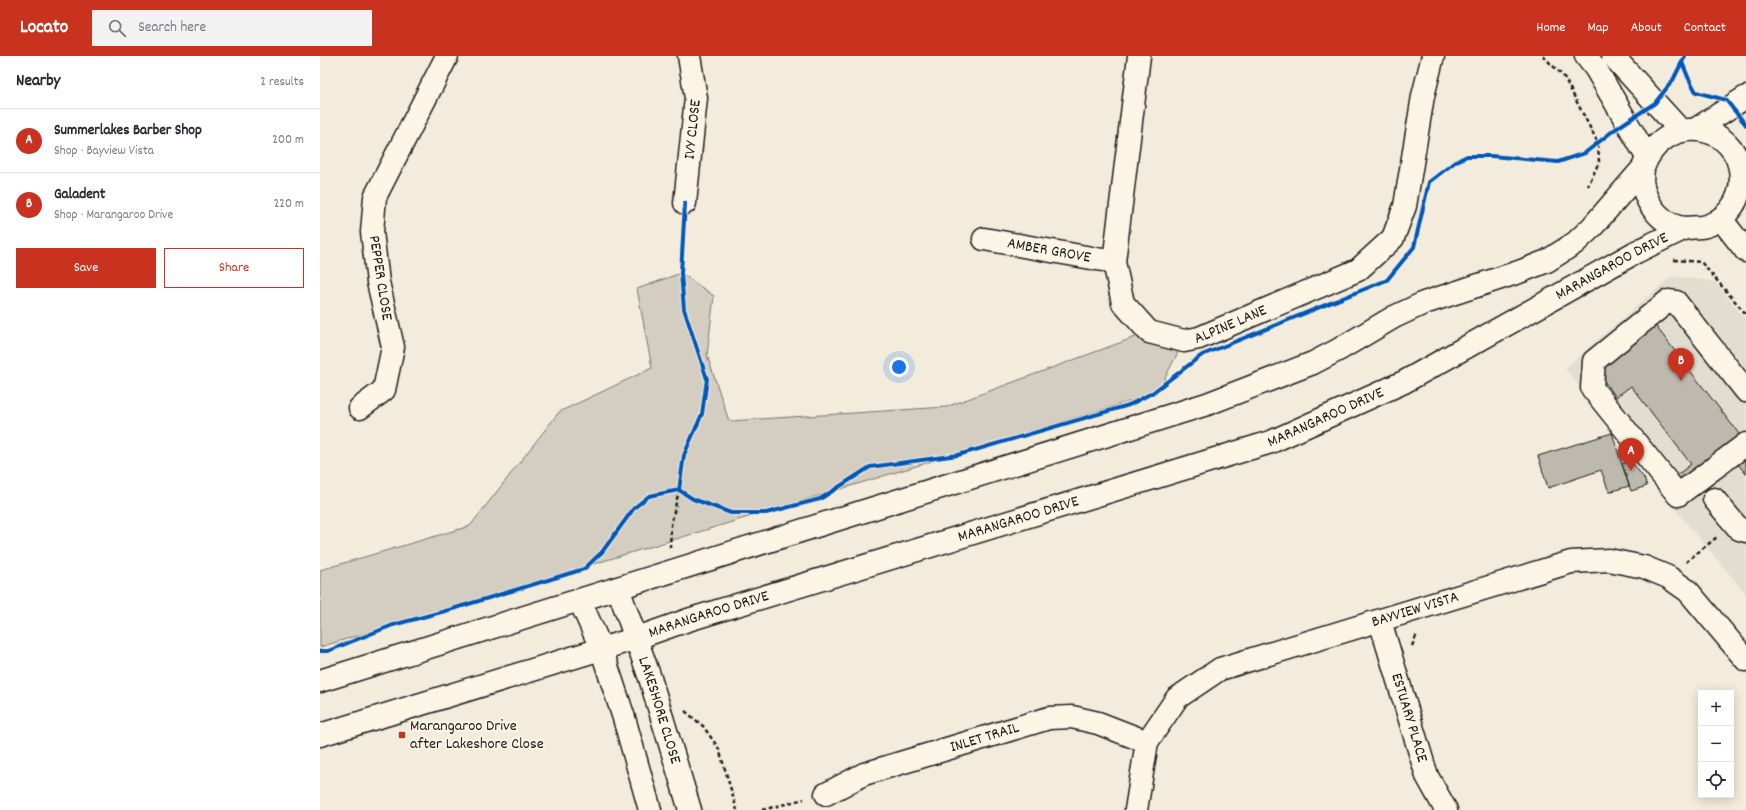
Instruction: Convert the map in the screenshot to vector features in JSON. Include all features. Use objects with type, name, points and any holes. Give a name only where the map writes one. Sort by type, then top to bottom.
[{"type":"main road","name":"PEPPER CLOSE","points":[[360,408],[384,390],[393,347],[376,268],[372,232],[375,197],[447,56]]},
{"type":"main road","name":"IVY CLOSE","points":[[686,203],[696,98],[689,56]]},
{"type":"main road","name":"ALPINE LANE","points":[[1139,56],[1114,262],[1123,302],[1149,332],[1184,341],[1199,338],[1358,270],[1393,238],[1405,206],[1423,96],[1432,56]]},
{"type":"main road","points":[[1586,56],[1596,69],[1627,121],[1645,162]]},
{"type":"main road","points":[[1613,56],[1688,130]]},
{"type":"main road","points":[[320,681],[1207,404],[1313,363],[1394,317],[1424,303],[1519,272],[1547,261],[1575,243],[1592,227],[1661,140],[1688,130],[1746,97]]},
{"type":"main road","name":"MARANGAROO DRIVE","points":[[1645,162],[1642,184],[1647,200],[1656,213],[1669,223],[1685,228],[1704,227],[1721,219],[1734,204],[1744,182],[1740,166],[1731,148],[1715,135],[1688,130]]},
{"type":"main road","points":[[1721,219],[1746,251]]},
{"type":"main road","name":"MARANGAROO DRIVE","points":[[320,735],[637,638],[688,620],[1271,442],[1404,382],[1636,252],[1685,228]]},
{"type":"main road","name":"AMBER GROVE","points":[[984,239],[1114,262]]},
{"type":"main road","points":[[1746,391],[1676,302],[1668,301],[1594,361],[1592,388],[1678,495],[1746,444]]},
{"type":"main road","points":[[1714,499],[1740,527]]},
{"type":"main road","name":"BAYVIEW VISTA","points":[[1136,810],[1147,742],[1177,698],[1220,669],[1571,562],[1609,560],[1644,567],[1668,577],[1688,591],[1746,660]]},
{"type":"main road","name":"LAKESHORE CLOSE","points":[[618,588],[637,638],[690,810]]},
{"type":"main road","points":[[580,600],[601,648],[624,718],[650,810]]},
{"type":"main road","name":"ESTUARY PLACE","points":[[1380,621],[1427,776],[1446,810]]},
{"type":"main road","name":"INLET TRAIL","points":[[826,794],[864,774],[1049,718],[1072,717],[1098,723],[1147,742]]},
{"type":"path","points":[[1543,56],[1564,77],[1598,143],[1599,162],[1588,186]]},
{"type":"path","points":[[1593,146],[1627,121]]},
{"type":"path","points":[[1670,260],[1701,262],[1746,314]]},
{"type":"path","points":[[674,571],[670,556],[671,525],[680,483]]},
{"type":"path","points":[[671,492],[679,490],[684,493]]},
{"type":"path","points":[[1668,577],[1740,527]]},
{"type":"path","points":[[1395,672],[1411,666],[1411,650],[1418,633]]},
{"type":"path","points":[[659,708],[674,704],[703,726],[719,749],[737,810]]},
{"type":"path","points":[[762,810],[826,794]]},
{"type":"shaded area","points":[[681,273],[714,296],[707,355],[729,421],[946,407],[1149,332],[1184,341],[1157,393],[320,647],[320,570],[470,526],[559,412],[652,368],[637,289]]},
{"type":"shaded area","points":[[1672,276],[1715,282],[1746,320],[1746,594],[1675,509],[1565,368]]},
{"type":"building","points":[[1654,324],[1743,439],[1680,480],[1676,476],[1691,464],[1631,386],[1616,397],[1601,377],[1603,363]]},
{"type":"building","points":[[1612,433],[1629,486],[1609,492],[1601,470],[1548,488],[1538,456]]},
{"type":"building","points":[[1746,457],[1746,474],[1738,464]]},
{"type":"building","points":[[1631,461],[1644,478],[1647,486],[1631,491],[1622,464]]},
{"type":"cycle path","points":[[320,651],[328,651],[393,625],[449,610],[584,569],[602,552],[634,508],[649,496],[679,490],[693,499],[731,513],[766,513],[820,499],[870,467],[958,455],[1129,405],[1152,393],[1202,355],[1387,280],[1414,247],[1429,182],[1455,162],[1467,156],[1491,156],[1558,162],[1585,153],[1614,130],[1655,103],[1673,80],[1685,56]]},
{"type":"cycle path","points":[[1682,62],[1696,92],[1726,100],[1746,125]]},
{"type":"cycle path","points":[[679,490],[684,455],[702,414],[707,379],[684,309],[681,273],[685,203]]},
{"type":"place","name":"Galadent","points":[[1681,381]]},
{"type":"place","name":"Summerlakes Barber Shop","points":[[1631,471]]},
{"type":"place","name":"Marangaroo Drive after Lakeshore Close","points":[[402,735]]}]
